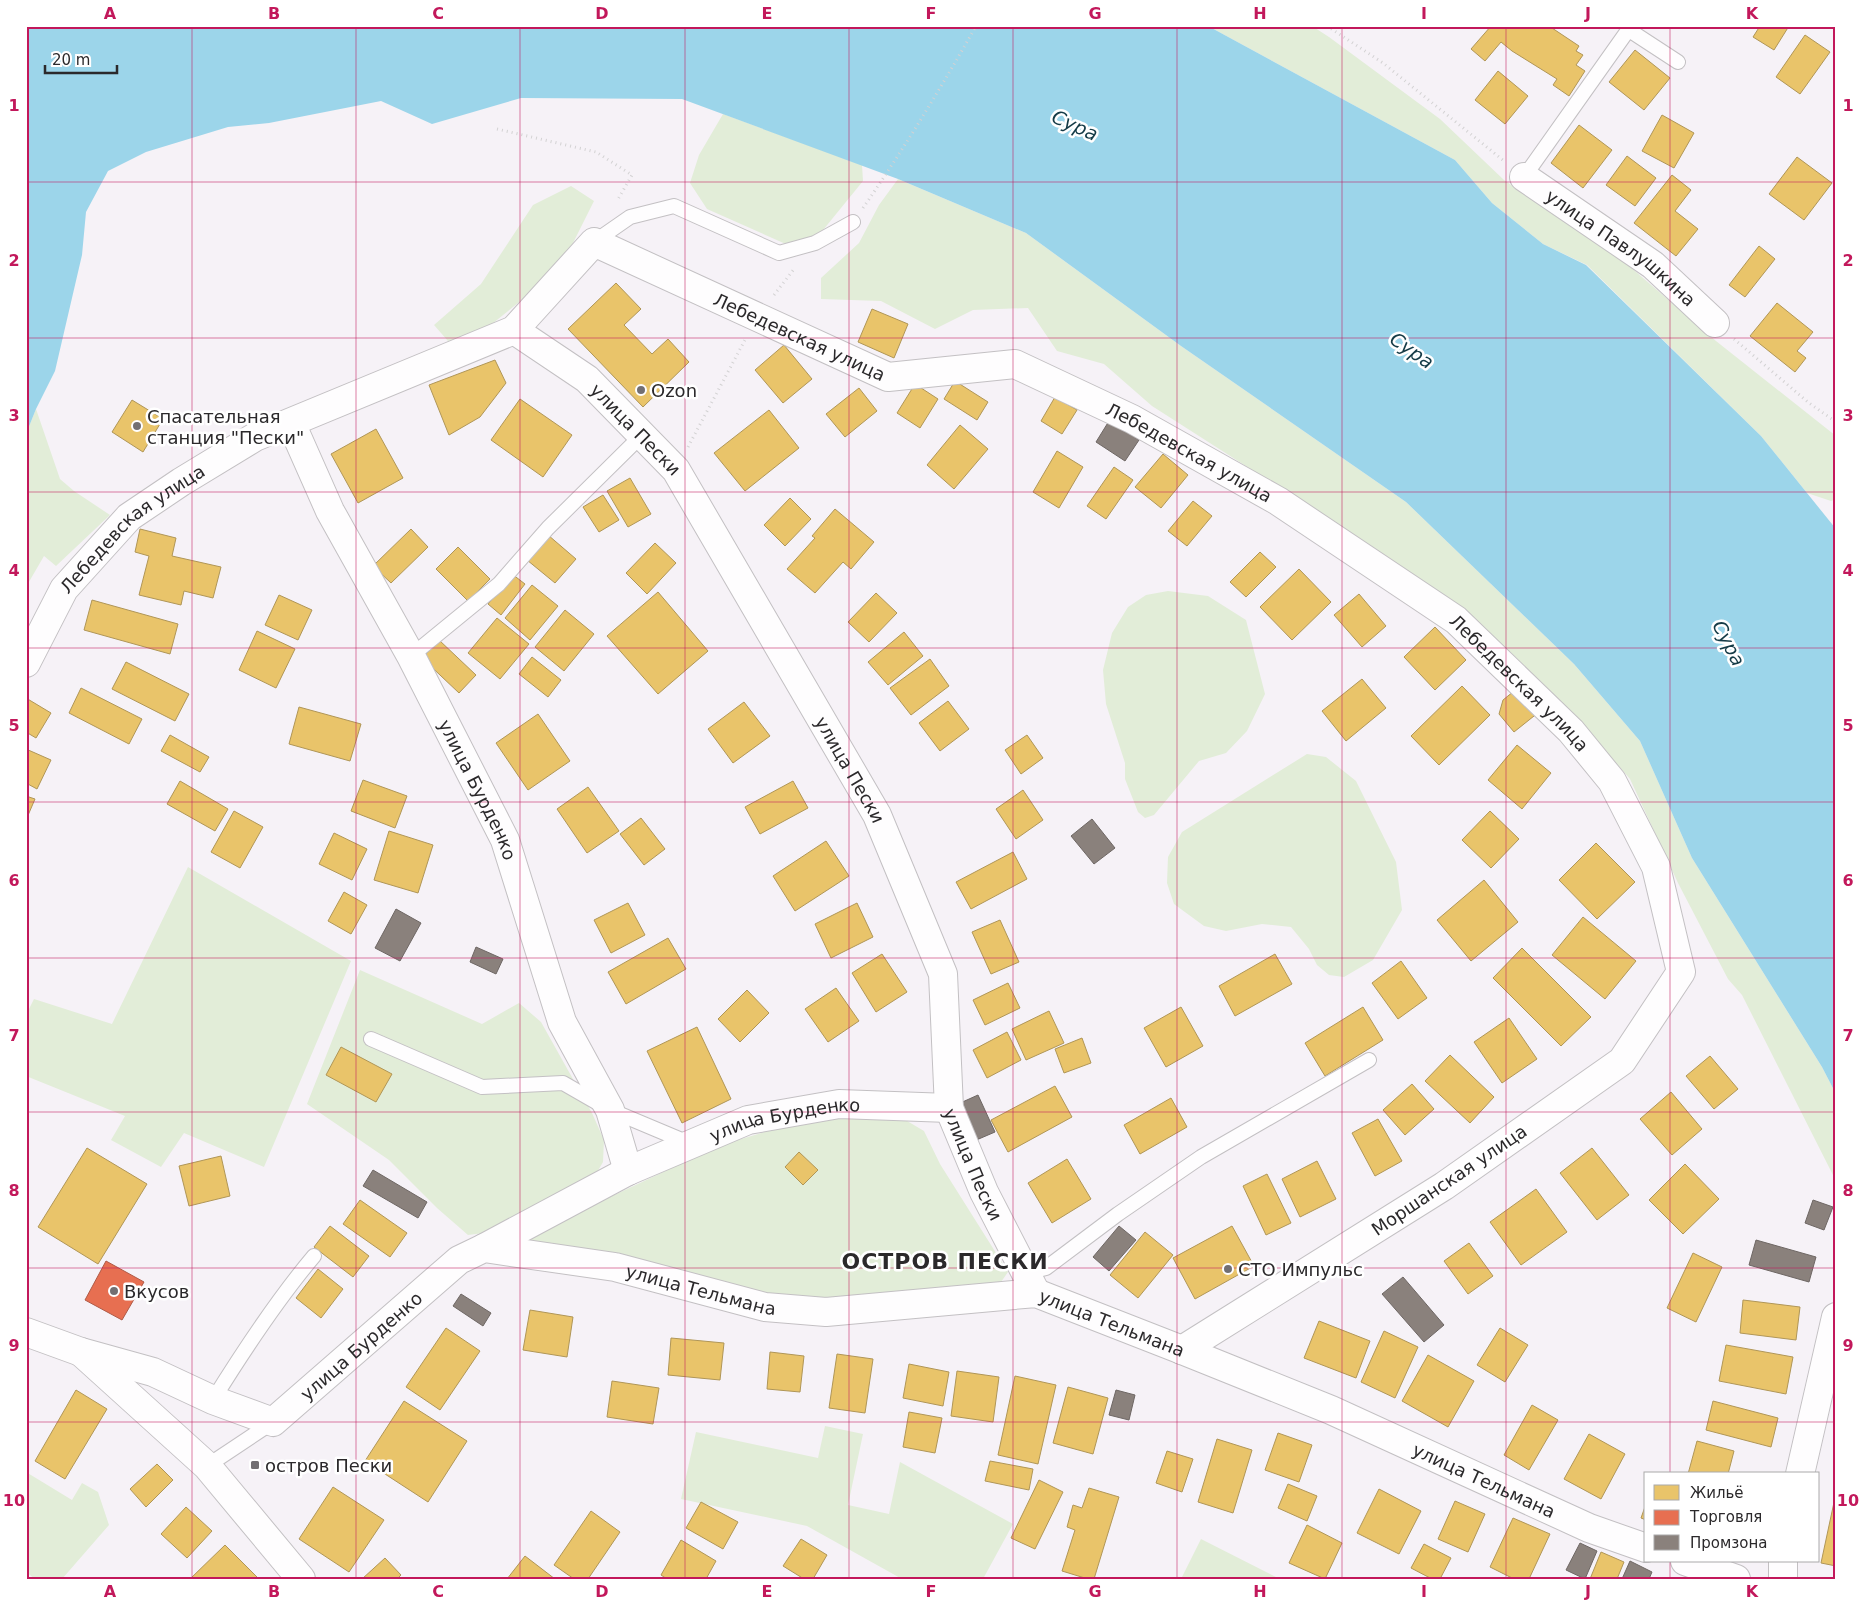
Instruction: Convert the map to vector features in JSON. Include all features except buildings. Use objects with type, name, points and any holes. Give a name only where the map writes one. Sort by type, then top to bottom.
[{"type":"street","name":"улица Павлушкина","points":[[1524,177],[1653,265],[1715,323]]},
{"type":"street","name":"Лебедевская улица","points":[[26,663],[64,589],[129,517],[181,482],[255,438],[514,330],[594,242],[888,377],[1016,364],[1132,419],[1278,501],[1456,620],[1571,731],[1612,781],[1656,867],[1681,972]]},
{"type":"street","name":"улица Пески","points":[[514,330],[587,379],[676,470],[878,815],[943,974],[949,1108],[984,1192],[1031,1283]]},
{"type":"street","name":"улица Бурденко","points":[[291,423],[330,511],[411,656],[505,840],[562,1022],[610,1110],[628,1171]]},
{"type":"street","name":"Моршанская улица","points":[[1182,1350],[1444,1186],[1622,1061],[1681,972]]},
{"type":"street","name":"улица Бурденко","points":[[273,1422],[459,1260],[628,1171],[748,1120],[840,1104],[949,1108]]},
{"type":"street","name":"улица Тельмана","points":[[484,1248],[616,1267],[765,1307],[826,1312],[1031,1283],[1182,1350],[1331,1410],[1589,1528],[1644,1547]]},
{"type":"street","points":[[1800,1472],[1836,1317]]},
{"type":"street","points":[[26,1332],[81,1352],[153,1372],[213,1400],[273,1422]]},
{"type":"street","points":[[81,1352],[206,1466],[301,1579]]},
{"type":"street","points":[[1688,1562],[1736,1579]]},
{"type":"street","points":[[1783,1562],[1783,1579]]},
{"type":"lane","points":[[1524,177],[1630,28],[1678,62]]},
{"type":"lane","points":[[594,242],[630,217],[674,206],[778,252],[816,242],[853,222]]},
{"type":"lane","points":[[411,656],[499,584],[548,528],[642,435]]},
{"type":"lane","points":[[371,1039],[482,1087],[563,1083],[610,1110],[692,1144]]},
{"type":"lane","points":[[1031,1283],[1046,1268],[1118,1214],[1201,1157],[1369,1060]]},
{"type":"lane","points":[[213,1400],[244,1350],[294,1280],[314,1256]]},
{"type":"lane","points":[[206,1466],[273,1422]]},
{"type":"path","points":[[884,178],[976,26]]},
{"type":"path","points":[[1327,26],[1383,63],[1524,177]]},
{"type":"path","points":[[497,129],[596,152],[632,175],[613,209]]},
{"type":"path","points":[[676,470],[757,317]]},
{"type":"path","points":[[1715,323],[1809,403],[1836,422]]},
{"type":"green space","points":[[1208,26],[1312,26],[1440,119],[1504,180],[1560,219],[1613,252],[1716,341],[1836,436],[1836,499],[1831,501],[1807,493],[1761,436],[1587,265],[1543,244],[1492,203],[1455,160]]},
{"type":"green space","points":[[723,114],[862,165],[863,181],[819,235],[788,245],[707,209],[690,183],[699,155]]},
{"type":"green space","points":[[898,179],[1026,233],[1181,346],[1406,502],[1574,664],[1640,741],[1692,858],[1822,1067],[1836,1094],[1836,1181],[1742,995],[1728,979],[1678,883],[1630,779],[1576,717],[1456,603],[1152,406],[1104,364],[1057,351],[1028,308],[973,310],[935,329],[881,301],[821,299],[821,278],[859,243],[879,205]]},
{"type":"green space","points":[[571,186],[594,201],[560,269],[482,332],[448,341],[434,325],[481,284],[533,205]]},
{"type":"green space","points":[[36,409],[60,479],[74,491],[110,515],[56,566],[44,556],[26,587],[26,434]]},
{"type":"green space","points":[[1168,591],[1208,596],[1246,620],[1265,694],[1247,731],[1226,753],[1199,761],[1154,815],[1145,818],[1138,812],[1125,779],[1125,763],[1106,704],[1103,670],[1112,633],[1128,607],[1146,595]]},
{"type":"green space","points":[[1307,754],[1326,757],[1356,781],[1396,862],[1402,910],[1373,960],[1344,977],[1329,975],[1317,965],[1309,949],[1291,927],[1262,924],[1226,931],[1204,926],[1174,904],[1167,883],[1168,857],[1182,832]]},
{"type":"green space","points":[[188,867],[351,961],[264,1167],[184,1133],[161,1167],[111,1140],[125,1116],[26,1076],[26,1015],[34,999],[112,1024]]},
{"type":"green space","points":[[360,970],[482,1024],[519,1003],[541,1022],[592,1113],[604,1140],[603,1162],[592,1181],[492,1232],[468,1235],[437,1208],[389,1160],[307,1104]]},
{"type":"green space","points":[[818,1116],[902,1118],[924,1131],[940,1164],[1008,1272],[1001,1282],[826,1304],[762,1298],[514,1242],[721,1145]]},
{"type":"green space","points":[[825,1426],[863,1434],[848,1505],[889,1514],[900,1462],[1013,1524],[983,1579],[902,1579],[807,1526],[681,1499],[696,1432],[818,1458]]},
{"type":"green space","points":[[26,1472],[72,1500],[82,1483],[98,1492],[109,1525],[62,1579],[35,1579],[26,1572]]},
{"type":"green space","points":[[1201,1539],[1280,1579],[1181,1579]]},
{"type":"water","name":"Сура","points":[[26,26],[1208,26],[1455,160],[1492,203],[1543,244],[1586,265],[1761,436],[1836,529],[1836,1094],[1822,1067],[1692,858],[1640,741],[1574,664],[1406,502],[1181,346],[1026,233],[898,179],[682,99],[521,98],[432,124],[381,101],[269,123],[228,127],[146,152],[108,171],[86,212],[82,255],[55,371],[26,434]]},
{"type":"place","name":"Ozon","points":[[641,390]]},
{"type":"place","name":"Спасательная станция \"Пески\"","points":[[137,426]]},
{"type":"place","name":"СТО Импульс","points":[[1228,1269]]},
{"type":"place","name":"Вкусов","points":[[114,1291]]},
{"type":"place","name":"остров Пески","points":[[255,1465]]},
{"type":"district","name":"ОСТРОВ ПЕСКИ","points":[[945,1261]]}]
